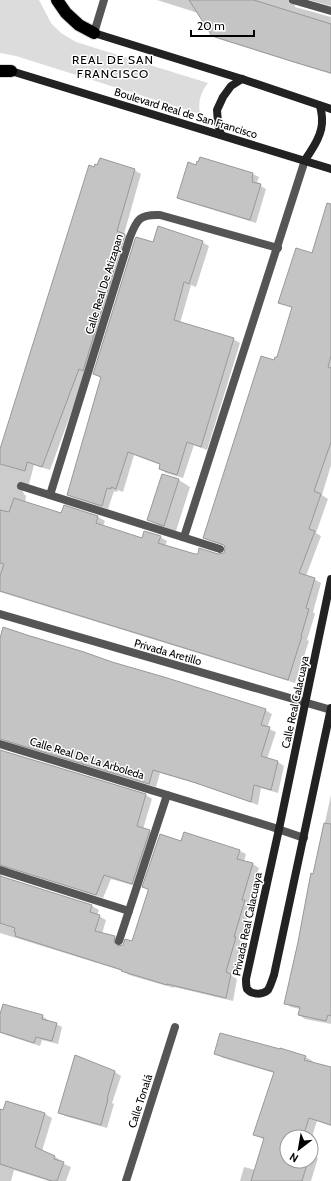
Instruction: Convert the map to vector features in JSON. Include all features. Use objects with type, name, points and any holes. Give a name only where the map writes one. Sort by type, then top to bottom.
[{"type":"highway","points":[[57,0],[66,13],[79,25],[94,33]]},
{"type":"street","points":[[104,0],[94,33],[242,79],[331,109]]},
{"type":"street","points":[[293,0],[331,11]]},
{"type":"street","name":"Boulevard Real de San Francisco","points":[[5,71],[331,169]]},
{"type":"street","points":[[221,135],[217,110],[230,86],[242,79]]},
{"type":"street","points":[[184,538],[305,160],[314,147],[320,132],[323,120],[320,106]]},
{"type":"street","name":"Calle Real De Atizapan","points":[[50,495],[130,237],[134,226],[141,217],[149,214],[160,215],[278,248]]},
{"type":"street","points":[[21,486],[220,549]]},
{"type":"street","name":"Calle Real Calacuaya","points":[[279,830],[331,579]]},
{"type":"street","name":"Privada Aretillo","points":[[0,614],[331,709]]},
{"type":"street","points":[[304,838],[331,709]]},
{"type":"street","name":"Calle Real De La Arboleda","points":[[0,744],[304,838]]},
{"type":"street","points":[[120,941],[167,795]]},
{"type":"street","name":"Privada Real Calacuaya","points":[[279,830],[246,979],[248,989],[255,993],[262,994],[267,990],[271,983],[304,838]]},
{"type":"street","points":[[0,870],[129,911]]},
{"type":"street","name":"Calle Tonalá","points":[[126,1181],[175,1027]]},
{"type":"shaded area","points":[[0,0],[39,0],[51,23],[61,33],[76,42],[208,83],[200,98],[200,114],[16,56],[0,53]]},
{"type":"building","points":[[189,0],[254,0],[331,24],[331,73],[212,36]]},
{"type":"building","points":[[200,157],[253,173],[252,182],[261,184],[250,220],[177,198],[188,162],[196,165]]},
{"type":"building","points":[[100,158],[135,169],[117,231],[125,234],[83,371],[79,369],[42,467],[27,462],[25,471],[0,464],[0,449],[89,165],[94,167],[95,164],[97,165]]},
{"type":"building","points":[[327,203],[331,204],[331,356],[328,367],[331,368],[331,442],[314,491],[321,494],[309,529],[315,531],[299,573],[315,578],[306,608],[309,609],[302,636],[288,680],[0,591],[0,576],[4,564],[0,563],[0,510],[9,512],[14,498],[61,513],[64,505],[98,516],[96,523],[142,538],[144,531],[161,536],[158,543],[195,554],[198,554],[199,548],[218,554],[224,553],[224,545],[203,538],[261,356],[274,360],[275,357],[277,357],[292,307],[278,303],[296,248],[312,253]]},
{"type":"building","points":[[158,226],[203,241],[189,284],[184,282],[174,320],[234,338],[201,447],[187,442],[177,475],[159,469],[160,464],[128,452],[116,489],[111,487],[111,489],[107,488],[102,506],[67,495],[101,377],[93,374],[135,239],[136,237],[153,242]]},
{"type":"building","points":[[162,474],[179,479],[164,526],[147,520]]},
{"type":"building","points":[[3,627],[266,709],[261,725],[270,727],[261,756],[278,761],[271,790],[254,785],[251,802],[153,770],[149,784],[0,739],[0,638]]},
{"type":"building","points":[[0,750],[146,794],[137,826],[150,830],[132,884],[104,875],[96,895],[0,865]]},
{"type":"building","points":[[324,823],[331,824],[331,1016],[328,1015],[326,1021],[298,1015],[300,1007],[284,1004],[311,873],[313,874]]},
{"type":"building","points":[[184,832],[240,850],[237,859],[253,863],[242,900],[245,900],[226,972],[231,974],[226,998],[167,985],[15,936],[15,928],[0,923],[0,876],[92,905],[90,912],[100,915],[95,931],[115,936],[114,942],[118,946],[123,945],[125,939],[132,941],[148,891],[148,889],[142,887],[160,834],[181,841]]},
{"type":"building","points":[[3,1004],[43,1015],[42,1019],[57,1023],[52,1041],[36,1037],[34,1043],[0,1032],[0,1014]]},
{"type":"building","points":[[220,1033],[280,1048],[306,1056],[304,1060],[331,1067],[331,1125],[309,1118],[306,1129],[279,1129],[279,1169],[306,1169],[302,1181],[251,1181],[264,1138],[253,1135],[274,1072],[214,1054]]},
{"type":"building","points":[[75,1055],[115,1071],[101,1125],[58,1113]]},
{"type":"building","points":[[6,1101],[45,1113],[35,1147],[55,1156],[54,1159],[64,1162],[57,1181],[52,1181],[0,1164],[0,1109],[3,1110]]},
{"type":"district","name":"REAL DE SAN FRANCISCO","points":[[113,67]]}]
